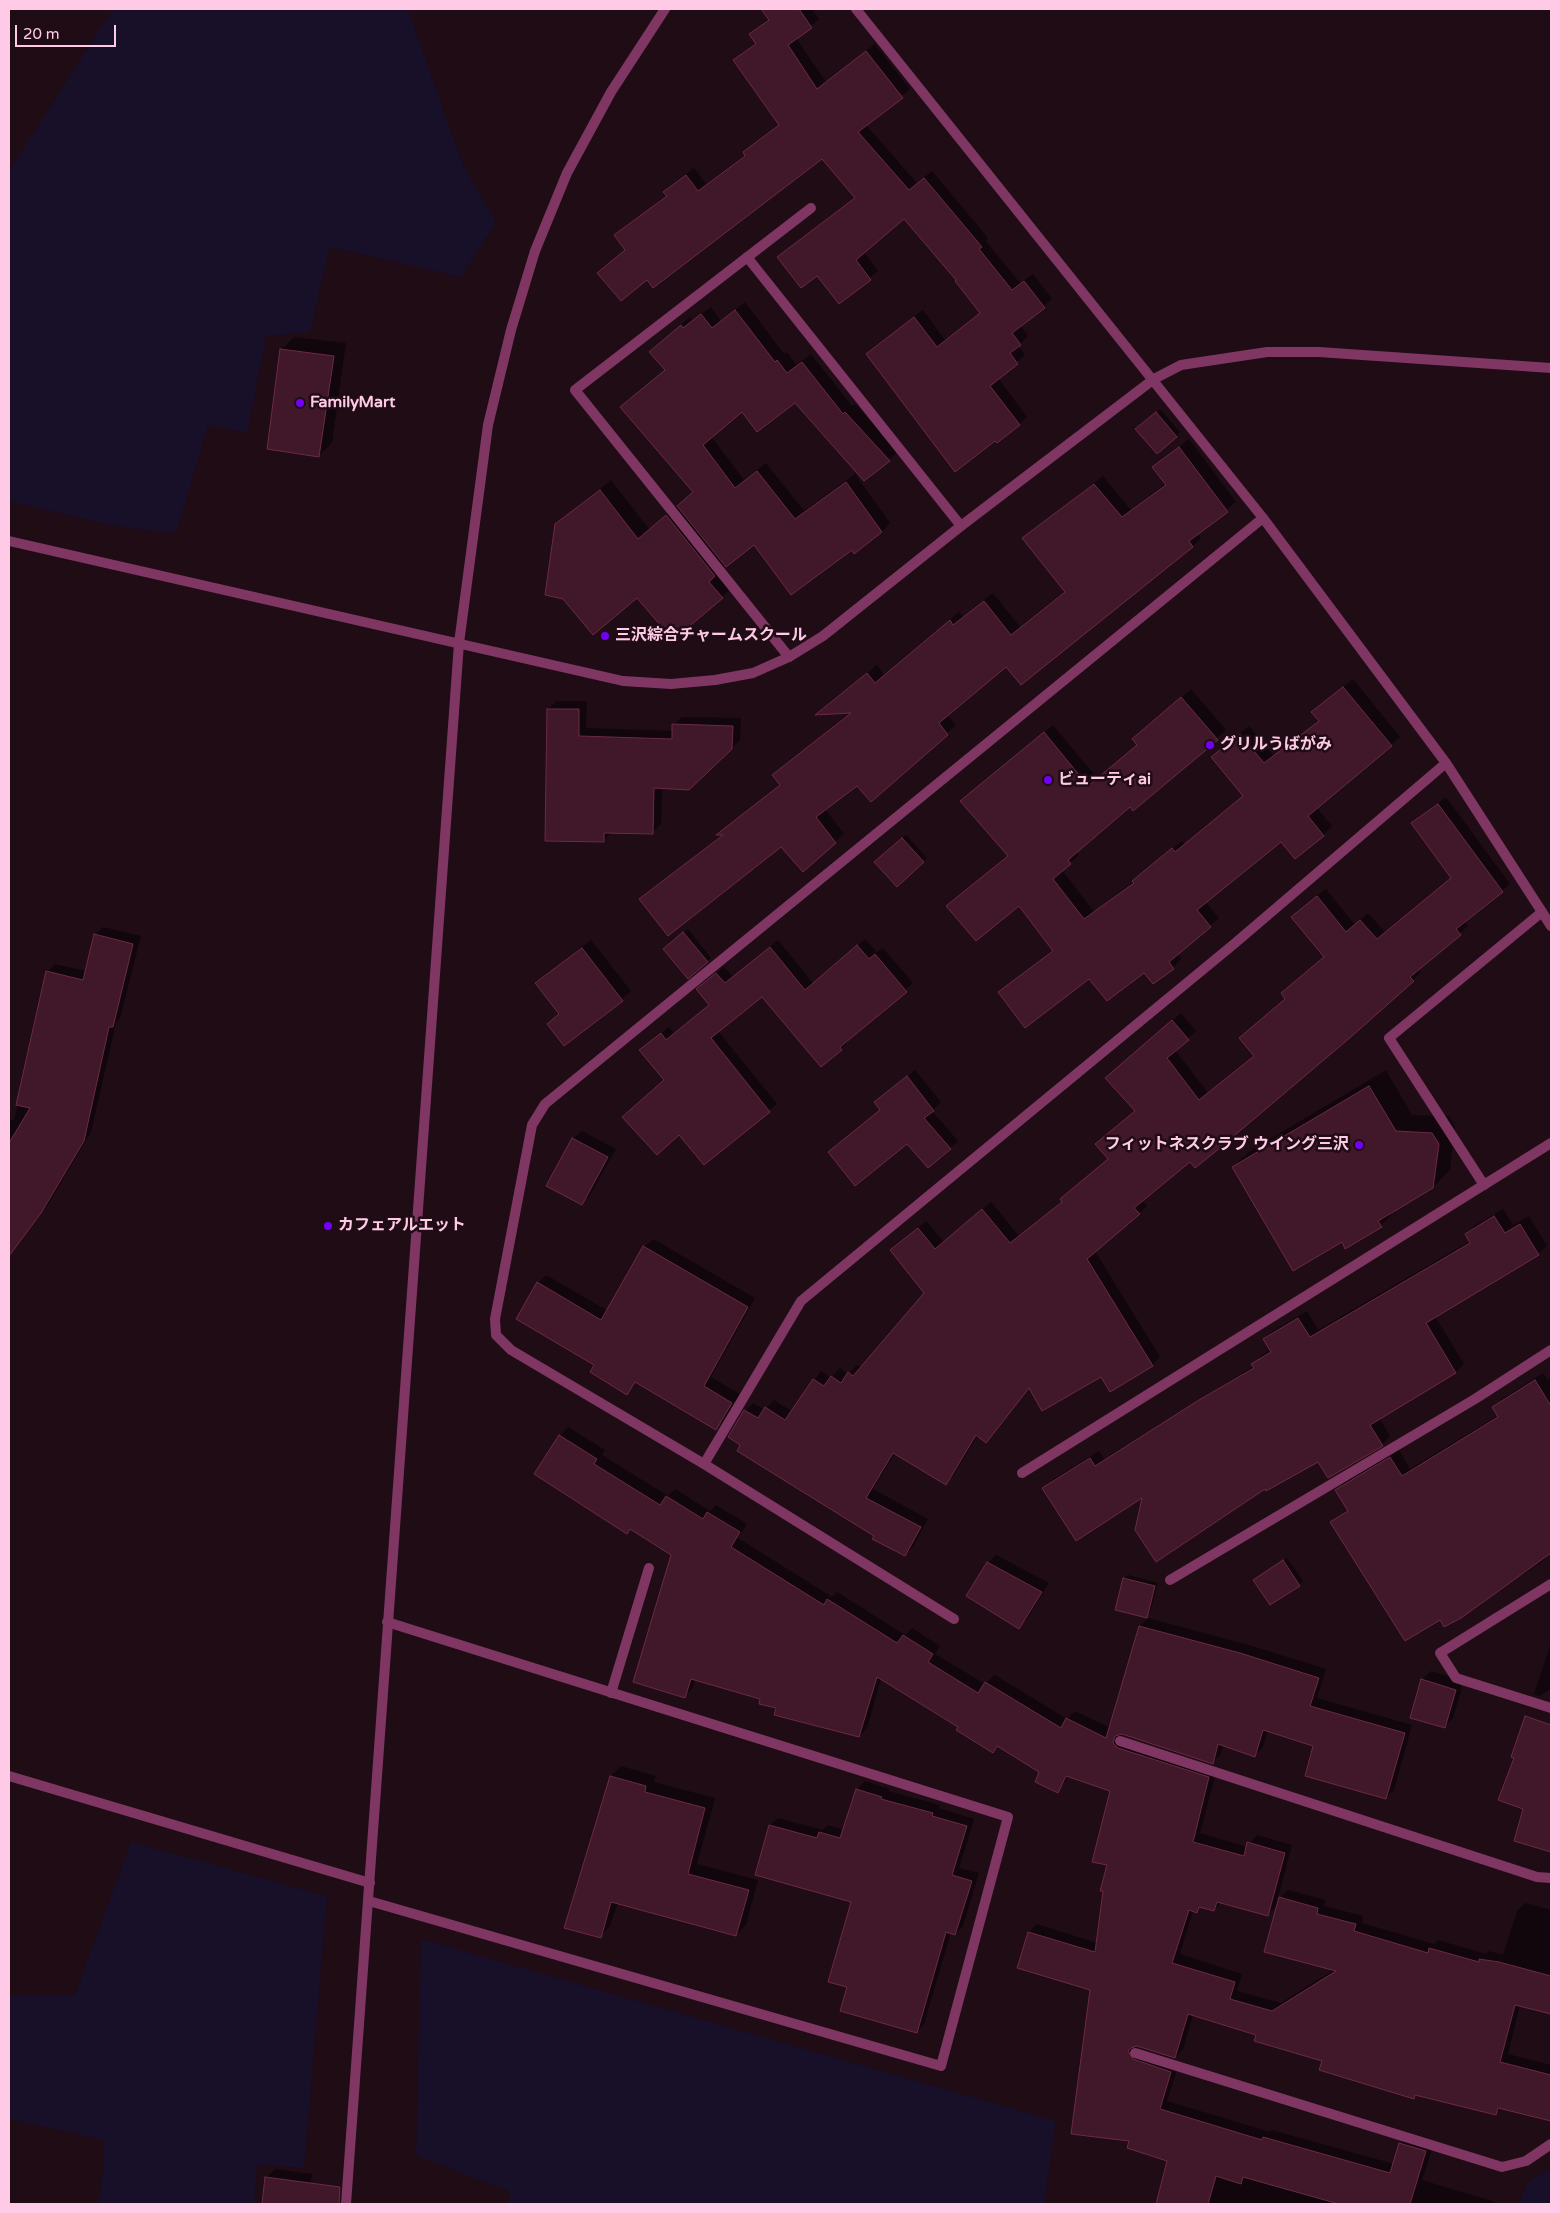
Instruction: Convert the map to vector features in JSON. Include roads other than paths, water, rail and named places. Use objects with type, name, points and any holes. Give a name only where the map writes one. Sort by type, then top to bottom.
[{"type":"street","points":[[346,2204],[459,643],[488,425],[511,330],[535,251],[567,173],[611,92],[665,9]]},
{"type":"street","points":[[856,9],[1154,379],[1263,518],[1446,763],[1551,926]]},
{"type":"street","points":[[789,657],[575,390],[810,208]]},
{"type":"street","points":[[747,257],[961,526]]},
{"type":"street","points":[[9,541],[623,681],[671,684],[715,680],[753,673],[789,657],[823,636],[961,526],[1154,379],[1181,365],[1267,352],[1319,352],[1551,368]]},
{"type":"street","points":[[954,1619],[704,1464],[511,1350],[496,1335],[495,1319],[532,1125],[545,1104],[1263,518]]},
{"type":"street","points":[[704,1464],[801,1301],[1234,944],[1446,763]]},
{"type":"street","points":[[1484,1185],[1389,1038],[1542,912]]},
{"type":"street","points":[[1022,1473],[1551,1143]]},
{"type":"street","points":[[1170,1580],[1475,1399],[1551,1350]]},
{"type":"street","points":[[611,1693],[649,1568]]},
{"type":"street","points":[[1551,1584],[1440,1652],[1456,1678],[1551,1708]]},
{"type":"street","points":[[369,1901],[940,2066],[1008,1817],[387,1622]]},
{"type":"street","points":[[1120,1741],[1537,1877],[1551,1878]]},
{"type":"street","points":[[9,1776],[370,1883]]},
{"type":"street","points":[[1135,2053],[1502,2167],[1526,2161],[1551,2144]]},
{"type":"place","name":"FamilyMart","points":[[300,403]]},
{"type":"place","name":"三沢綜合チャームスクール","points":[[605,636]]},
{"type":"place","name":"グリルうばがみ","points":[[1210,745]]},
{"type":"place","name":"ビューティai","points":[[1048,780]]},
{"type":"place","name":"フィットネスクラブ ウイング三沢","points":[[1359,1145]]},
{"type":"place","name":"カフェアルエット","points":[[328,1226]]}]
